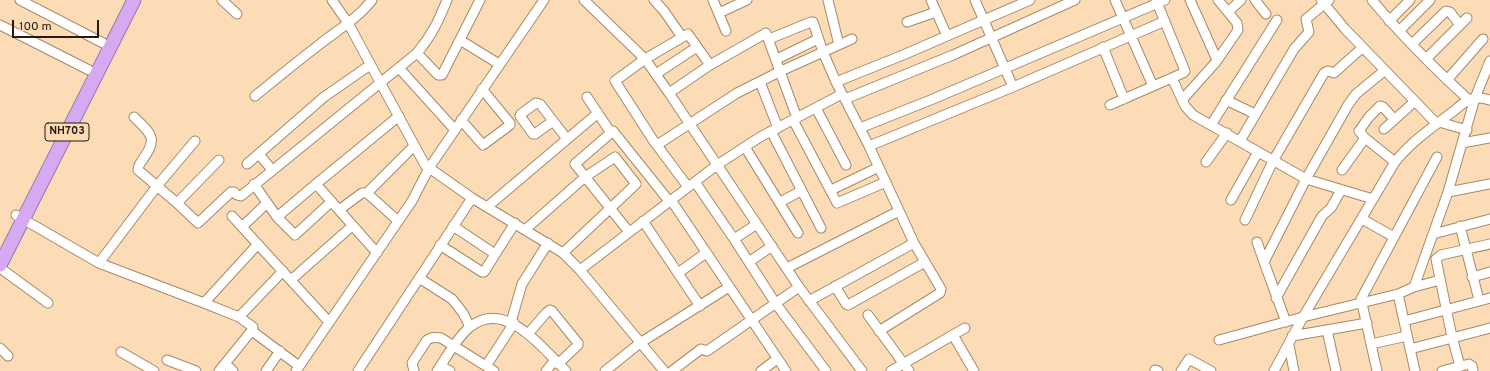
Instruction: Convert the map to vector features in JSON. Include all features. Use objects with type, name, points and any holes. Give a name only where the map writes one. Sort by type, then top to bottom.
[{"type":"highway","name":"NH703","points":[[0,264],[20,217],[89,70],[126,0]]},
{"type":"highway","name":"NH703","points":[[0,247],[20,217],[134,0]]},
{"type":"street","points":[[20,0],[103,43]]},
{"type":"street","points":[[222,0],[237,14]]},
{"type":"street","points":[[332,0],[348,23],[414,146],[422,160],[429,168],[472,198],[562,252],[580,270],[664,371]]},
{"type":"street","points":[[255,96],[348,23],[372,0]]},
{"type":"street","points":[[134,117],[150,134],[152,144],[137,169],[198,223],[231,192],[241,196],[417,53],[428,41],[436,27],[447,0]]},
{"type":"street","points":[[417,53],[438,76],[441,76],[480,0]]},
{"type":"street","points":[[252,331],[280,351],[298,369],[412,201],[429,168],[461,120],[544,0]]},
{"type":"street","points":[[584,0],[645,60],[656,74],[799,288],[862,371]]},
{"type":"street","points":[[654,0],[664,11],[682,37]]},
{"type":"street","points":[[713,0],[726,31]]},
{"type":"street","points":[[719,13],[747,0]]},
{"type":"street","points":[[828,0],[839,45]]},
{"type":"street","points":[[931,0],[947,36]]},
{"type":"street","points":[[975,0],[1013,87]]},
{"type":"street","points":[[836,82],[1030,0]]},
{"type":"street","points":[[580,270],[717,165],[774,129],[844,96],[953,55],[1075,0]]},
{"type":"street","points":[[1115,0],[1153,86]]},
{"type":"street","points":[[1190,0],[1217,60]]},
{"type":"street","points":[[1182,100],[1217,60],[1238,30],[1237,23],[1218,0]]},
{"type":"street","points":[[1228,12],[1241,0]]},
{"type":"street","points":[[1255,0],[1266,14]]},
{"type":"street","points":[[1372,0],[1389,21],[1447,80],[1472,99],[1490,100]]},
{"type":"street","points":[[1389,21],[1410,0]]},
{"type":"street","points":[[1399,31],[1430,0]]},
{"type":"street","points":[[860,128],[1005,68],[1159,1],[1165,21],[1185,69],[1184,73],[1110,105]]},
{"type":"street","points":[[1240,141],[1294,49],[1309,32],[1306,19],[1325,1],[1345,29],[1362,48],[1414,102],[1437,123],[1467,130]]},
{"type":"street","points":[[1412,44],[1446,11],[1450,12],[1460,25]]},
{"type":"street","points":[[907,22],[936,12]]},
{"type":"street","points":[[1426,59],[1467,18]]},
{"type":"street","points":[[1211,124],[1277,20]]},
{"type":"street","points":[[869,146],[1013,87],[1165,21]]},
{"type":"street","points":[[769,40],[813,22],[818,39],[836,82],[869,146],[914,243],[940,290],[940,293],[879,331]]},
{"type":"street","points":[[0,25],[89,70]]},
{"type":"street","points":[[669,93],[764,33],[767,34],[781,71],[795,119],[836,202],[839,203],[886,182]]},
{"type":"street","points":[[710,66],[689,35],[682,37],[615,81],[657,145],[691,184],[734,239],[776,304],[826,371]]},
{"type":"street","points":[[776,59],[818,39]]},
{"type":"street","points":[[657,145],[738,93],[781,71],[852,39]]},
{"type":"street","points":[[1447,80],[1483,39]]},
{"type":"street","points":[[460,40],[499,64]]},
{"type":"street","points":[[656,74],[697,47]]},
{"type":"street","points":[[1103,47],[1124,99]]},
{"type":"street","points":[[1245,220],[1273,161],[1324,72],[1328,71],[1334,73],[1362,48]]},
{"type":"street","points":[[1414,287],[1448,192],[1467,130],[1472,99],[1490,61]]},
{"type":"street","points":[[247,164],[324,97],[370,65]]},
{"type":"street","points":[[400,68],[455,130]]},
{"type":"street","points":[[1264,262],[1306,179],[1352,98],[1384,71]]},
{"type":"street","points":[[1172,78],[1188,111],[1306,179],[1373,199]]},
{"type":"street","points":[[760,82],[774,129],[801,191],[821,228]]},
{"type":"street","points":[[461,120],[483,144],[510,125],[510,123],[482,89]]},
{"type":"street","points":[[587,97],[611,133]]},
{"type":"street","points":[[1274,371],[1303,317],[1395,162],[1408,146],[1437,123],[1472,99]]},
{"type":"street","points":[[1226,100],[1255,114]]},
{"type":"street","points":[[1384,129],[1394,118],[1414,102]]},
{"type":"street","points":[[1394,118],[1383,107],[1379,107],[1359,131],[1365,138],[1395,162]]},
{"type":"street","points":[[816,108],[846,165]]},
{"type":"street","points":[[487,207],[598,113]]},
{"type":"street","points":[[277,217],[399,116]]},
{"type":"street","points":[[553,121],[567,139]]},
{"type":"street","points":[[629,232],[575,164],[613,131],[670,201],[786,371]]},
{"type":"street","points":[[1206,162],[1227,133]]},
{"type":"street","points":[[1342,170],[1365,138]]},
{"type":"street","points":[[1462,143],[1490,138]]},
{"type":"street","points":[[99,263],[158,186],[195,141]]},
{"type":"street","points":[[339,210],[362,193],[367,193],[414,146]]},
{"type":"street","points":[[745,147],[798,233]]},
{"type":"street","points":[[1231,200],[1258,152]]},
{"type":"street","points":[[259,154],[272,170]]},
{"type":"street","points":[[525,230],[586,177],[615,157],[636,184],[562,252]]},
{"type":"street","points":[[1377,371],[1361,299],[1437,157]]},
{"type":"street","points":[[177,203],[220,160]]},
{"type":"street","points":[[831,190],[879,167]]},
{"type":"street","points":[[254,184],[277,217],[295,235],[331,202]]},
{"type":"street","points":[[316,184],[376,254]]},
{"type":"street","points":[[1448,192],[1490,184]]},
{"type":"street","points":[[1276,298],[1322,216],[1331,208],[1341,190]]},
{"type":"street","points":[[780,202],[801,191]]},
{"type":"street","points":[[367,193],[398,221]]},
{"type":"street","points":[[358,371],[472,198]]},
{"type":"street","points":[[243,226],[267,204]]},
{"type":"street","points":[[787,268],[899,211]]},
{"type":"street","points":[[232,216],[243,226],[329,322]]},
{"type":"street","points":[[20,217],[99,263],[239,317],[253,327],[252,331],[222,368],[233,371]]},
{"type":"street","points":[[1362,218],[1394,238]]},
{"type":"street","points":[[1433,234],[1490,219]]},
{"type":"street","points":[[643,221],[700,306]]},
{"type":"street","points":[[440,245],[484,272],[515,224]]},
{"type":"street","points":[[734,239],[757,224]]},
{"type":"street","points":[[291,280],[352,226]]},
{"type":"street","points":[[453,226],[495,254]]},
{"type":"street","points":[[1460,226],[1479,300]]},
{"type":"street","points":[[1258,242],[1276,298],[1286,322]]},
{"type":"street","points":[[414,371],[412,363],[431,337],[441,338],[490,368],[512,322],[522,284],[548,243]]},
{"type":"street","points":[[809,301],[914,243]]},
{"type":"street","points":[[204,303],[258,244]]},
{"type":"street","points":[[1460,366],[1452,337],[1436,258],[1441,255],[1490,244]]},
{"type":"street","points":[[749,262],[772,246]]},
{"type":"street","points":[[678,273],[706,253]]},
{"type":"street","points":[[835,286],[848,305],[925,262]]},
{"type":"street","points":[[0,268],[48,303]]},
{"type":"street","points":[[239,317],[282,271]]},
{"type":"street","points":[[1472,276],[1490,272]]},
{"type":"street","points":[[419,278],[452,299],[463,313],[470,327]]},
{"type":"street","points":[[1219,340],[1303,317],[1398,294],[1414,287],[1440,280]]},
{"type":"street","points":[[604,371],[640,343],[729,288]]},
{"type":"street","points":[[672,371],[701,349],[708,351],[799,288]]},
{"type":"street","points":[[1398,294],[1415,371]]},
{"type":"street","points":[[1404,321],[1490,298]]},
{"type":"street","points":[[528,334],[550,310],[578,343],[578,345],[546,371]]},
{"type":"street","points":[[868,315],[906,367]]},
{"type":"street","points":[[450,371],[439,368],[454,346],[470,327],[486,319],[494,318],[512,322],[528,334],[566,371]]},
{"type":"street","points":[[1290,341],[1327,330],[1367,323]]},
{"type":"street","points":[[891,371],[906,367],[952,335],[965,328]]},
{"type":"street","points":[[1410,349],[1490,328]]},
{"type":"street","points":[[1327,330],[1336,371]]},
{"type":"street","points":[[952,335],[974,371]]},
{"type":"street","points":[[1371,344],[1408,336]]},
{"type":"street","points":[[1290,341],[1294,371]]},
{"type":"street","points":[[0,348],[8,356]]},
{"type":"street","points":[[266,371],[280,351]]},
{"type":"street","points":[[121,352],[154,371]]},
{"type":"street","points":[[761,371],[777,359]]},
{"type":"street","points":[[1181,371],[1190,359],[1211,371]]},
{"type":"street","points":[[167,360],[196,371]]},
{"type":"street","points":[[1445,371],[1460,366],[1470,365],[1473,371]]}]
